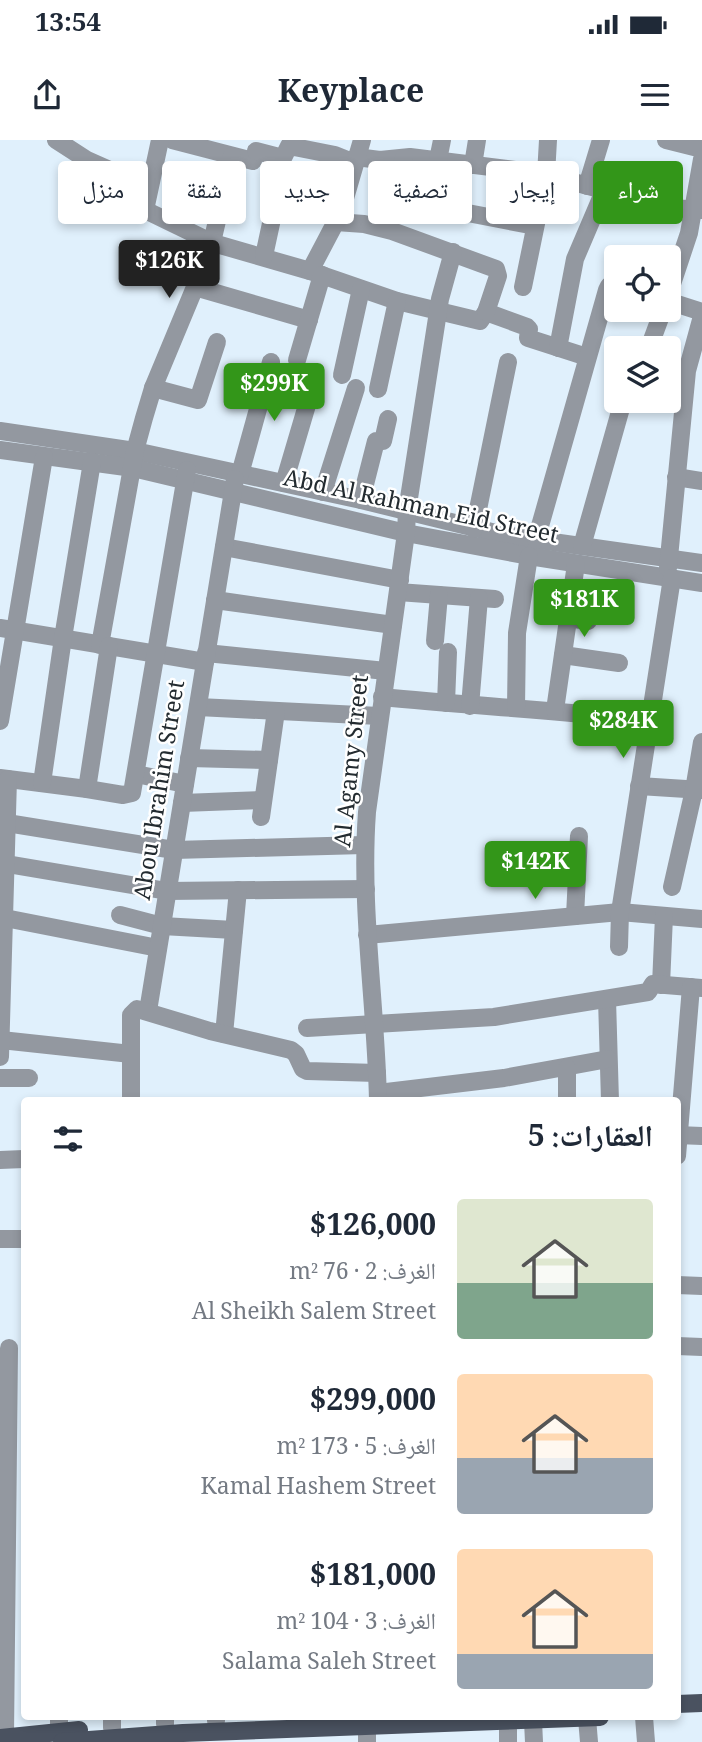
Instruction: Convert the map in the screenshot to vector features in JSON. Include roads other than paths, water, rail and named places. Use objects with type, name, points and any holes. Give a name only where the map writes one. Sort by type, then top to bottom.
[{"type":"main road","points":[[681,1704],[702,1703]]},
{"type":"main road","points":[[681,1714],[702,1713]]},
{"type":"main road","points":[[84,1737],[112,1722],[165,1720]]},
{"type":"main road","points":[[244,1720],[372,1727],[421,1720],[546,1720]]},
{"type":"main road","points":[[2,1738],[60,1730],[84,1737],[183,1737],[273,1721]]},
{"type":"street","points":[[56,140],[79,147],[99,161]]},
{"type":"street","points":[[148,196],[160,140]]},
{"type":"street","points":[[172,140],[207,145],[232,156],[284,158],[289,146],[335,155],[358,153],[380,160],[438,160],[486,167]]},
{"type":"street","points":[[438,160],[442,140]]},
{"type":"street","points":[[473,165],[477,140]]},
{"type":"street","points":[[547,161],[548,140]]},
{"type":"street","points":[[598,161],[601,140]]},
{"type":"street","points":[[666,140],[702,149]]},
{"type":"street","points":[[87,789],[105,645],[134,459],[153,388],[213,243],[232,156]]},
{"type":"street","points":[[681,259],[698,209],[702,159]]},
{"type":"street","points":[[558,348],[572,268],[593,196]]},
{"type":"street","points":[[148,211],[213,243],[264,256],[397,301],[479,321],[486,312],[498,276],[496,269],[378,227],[353,224]]},
{"type":"street","points":[[472,214],[536,226],[523,287]]},
{"type":"street","points":[[264,256],[271,224]]},
{"type":"street","points":[[298,360],[309,320],[316,273],[336,224]]},
{"type":"street","name":"Al Agamy Street","points":[[378,1097],[364,845],[370,780],[399,586],[407,511],[442,285],[453,253]]},
{"type":"street","points":[[195,287],[309,320]]},
{"type":"street","points":[[342,375],[360,289]]},
{"type":"street","points":[[516,708],[517,633],[532,548],[604,300]]},
{"type":"street","points":[[378,389],[397,301]]},
{"type":"street","points":[[619,947],[620,912],[669,578],[668,558],[687,371],[702,314],[681,304]]},
{"type":"street","points":[[486,312],[527,327],[528,338],[587,357]]},
{"type":"street","points":[[153,388],[198,400],[217,342]]},
{"type":"street","name":"Abou Ibrahim Street","points":[[148,1010],[236,479],[271,362]]},
{"type":"street","points":[[474,528],[508,362]]},
{"type":"street","points":[[284,483],[315,377]]},
{"type":"street","points":[[323,492],[356,387]]},
{"type":"street","points":[[582,546],[620,413]]},
{"type":"street","points":[[361,500],[376,441],[383,441],[388,419]]},
{"type":"street","points":[[0,431],[134,459]]},
{"type":"street","points":[[0,450],[92,462],[134,459]]},
{"type":"street","points":[[0,721],[7,629],[44,457]]},
{"type":"street","name":"Abd Al Rahman Eid Street","points":[[134,459],[236,479],[284,483],[474,528],[576,564],[702,583]]},
{"type":"street","points":[[42,783],[92,462]]},
{"type":"street","points":[[131,1054],[1,1049],[7,823],[4,779],[123,795],[132,793],[187,470]]},
{"type":"street","points":[[676,477],[702,481]]},
{"type":"street","name":"Abd Al Rahman Eid Street","points":[[236,479],[406,533],[532,548],[582,546],[702,563]]},
{"type":"street","points":[[224,547],[439,596],[487,599],[470,706]]},
{"type":"street","points":[[555,710],[576,564]]},
{"type":"street","points":[[439,596],[446,704]]},
{"type":"street","points":[[215,600],[393,625]]},
{"type":"street","points":[[568,618],[588,621]]},
{"type":"street","points":[[7,629],[157,654],[386,671]]},
{"type":"street","points":[[563,655],[619,663]]},
{"type":"street","points":[[382,697],[470,706],[555,710],[649,721]]},
{"type":"street","points":[[198,707],[379,716]]},
{"type":"street","points":[[182,803],[262,809],[276,711]]},
{"type":"street","points":[[672,887],[698,790],[702,742]]},
{"type":"street","points":[[189,758],[269,760]]},
{"type":"street","points":[[136,774],[185,784]]},
{"type":"street","points":[[639,786],[698,790]]},
{"type":"street","points":[[7,823],[174,850],[364,845]]},
{"type":"street","points":[[575,916],[579,836]]},
{"type":"street","points":[[4,867],[167,891],[366,889]]},
{"type":"street","points":[[224,1034],[238,890]]},
{"type":"street","points":[[367,935],[620,912],[702,919]]},
{"type":"street","points":[[120,915],[162,926],[234,930]]},
{"type":"street","points":[[654,989],[664,916]]},
{"type":"street","points":[[5,918],[158,948]]},
{"type":"street","points":[[307,1028],[494,1017],[654,989],[698,988],[681,1113]]},
{"type":"street","points":[[607,999],[610,1097]]},
{"type":"street","points":[[131,1097],[132,1012],[137,1009],[148,1010],[210,1031],[291,1050],[307,1071],[377,1073]]},
{"type":"street","points":[[378,1097],[504,1079],[608,1059]]},
{"type":"street","points":[[566,1097],[567,1068]]},
{"type":"street","points":[[0,1078],[29,1079]]},
{"type":"street","points":[[681,1135],[702,1136]]},
{"type":"street","points":[[0,1160],[21,1159]]},
{"type":"street","points":[[0,1239],[21,1239]]},
{"type":"street","points":[[681,1285],[702,1286]]},
{"type":"street","points":[[681,1346],[702,1347]]},
{"type":"street","points":[[2,1738],[11,1522],[11,1348]]},
{"type":"street","points":[[587,1720],[589,1742]]},
{"type":"street","points":[[644,1720],[646,1742]]},
{"type":"street","points":[[508,1721],[508,1742]]},
{"type":"street","points":[[533,1721],[534,1742]]}]
